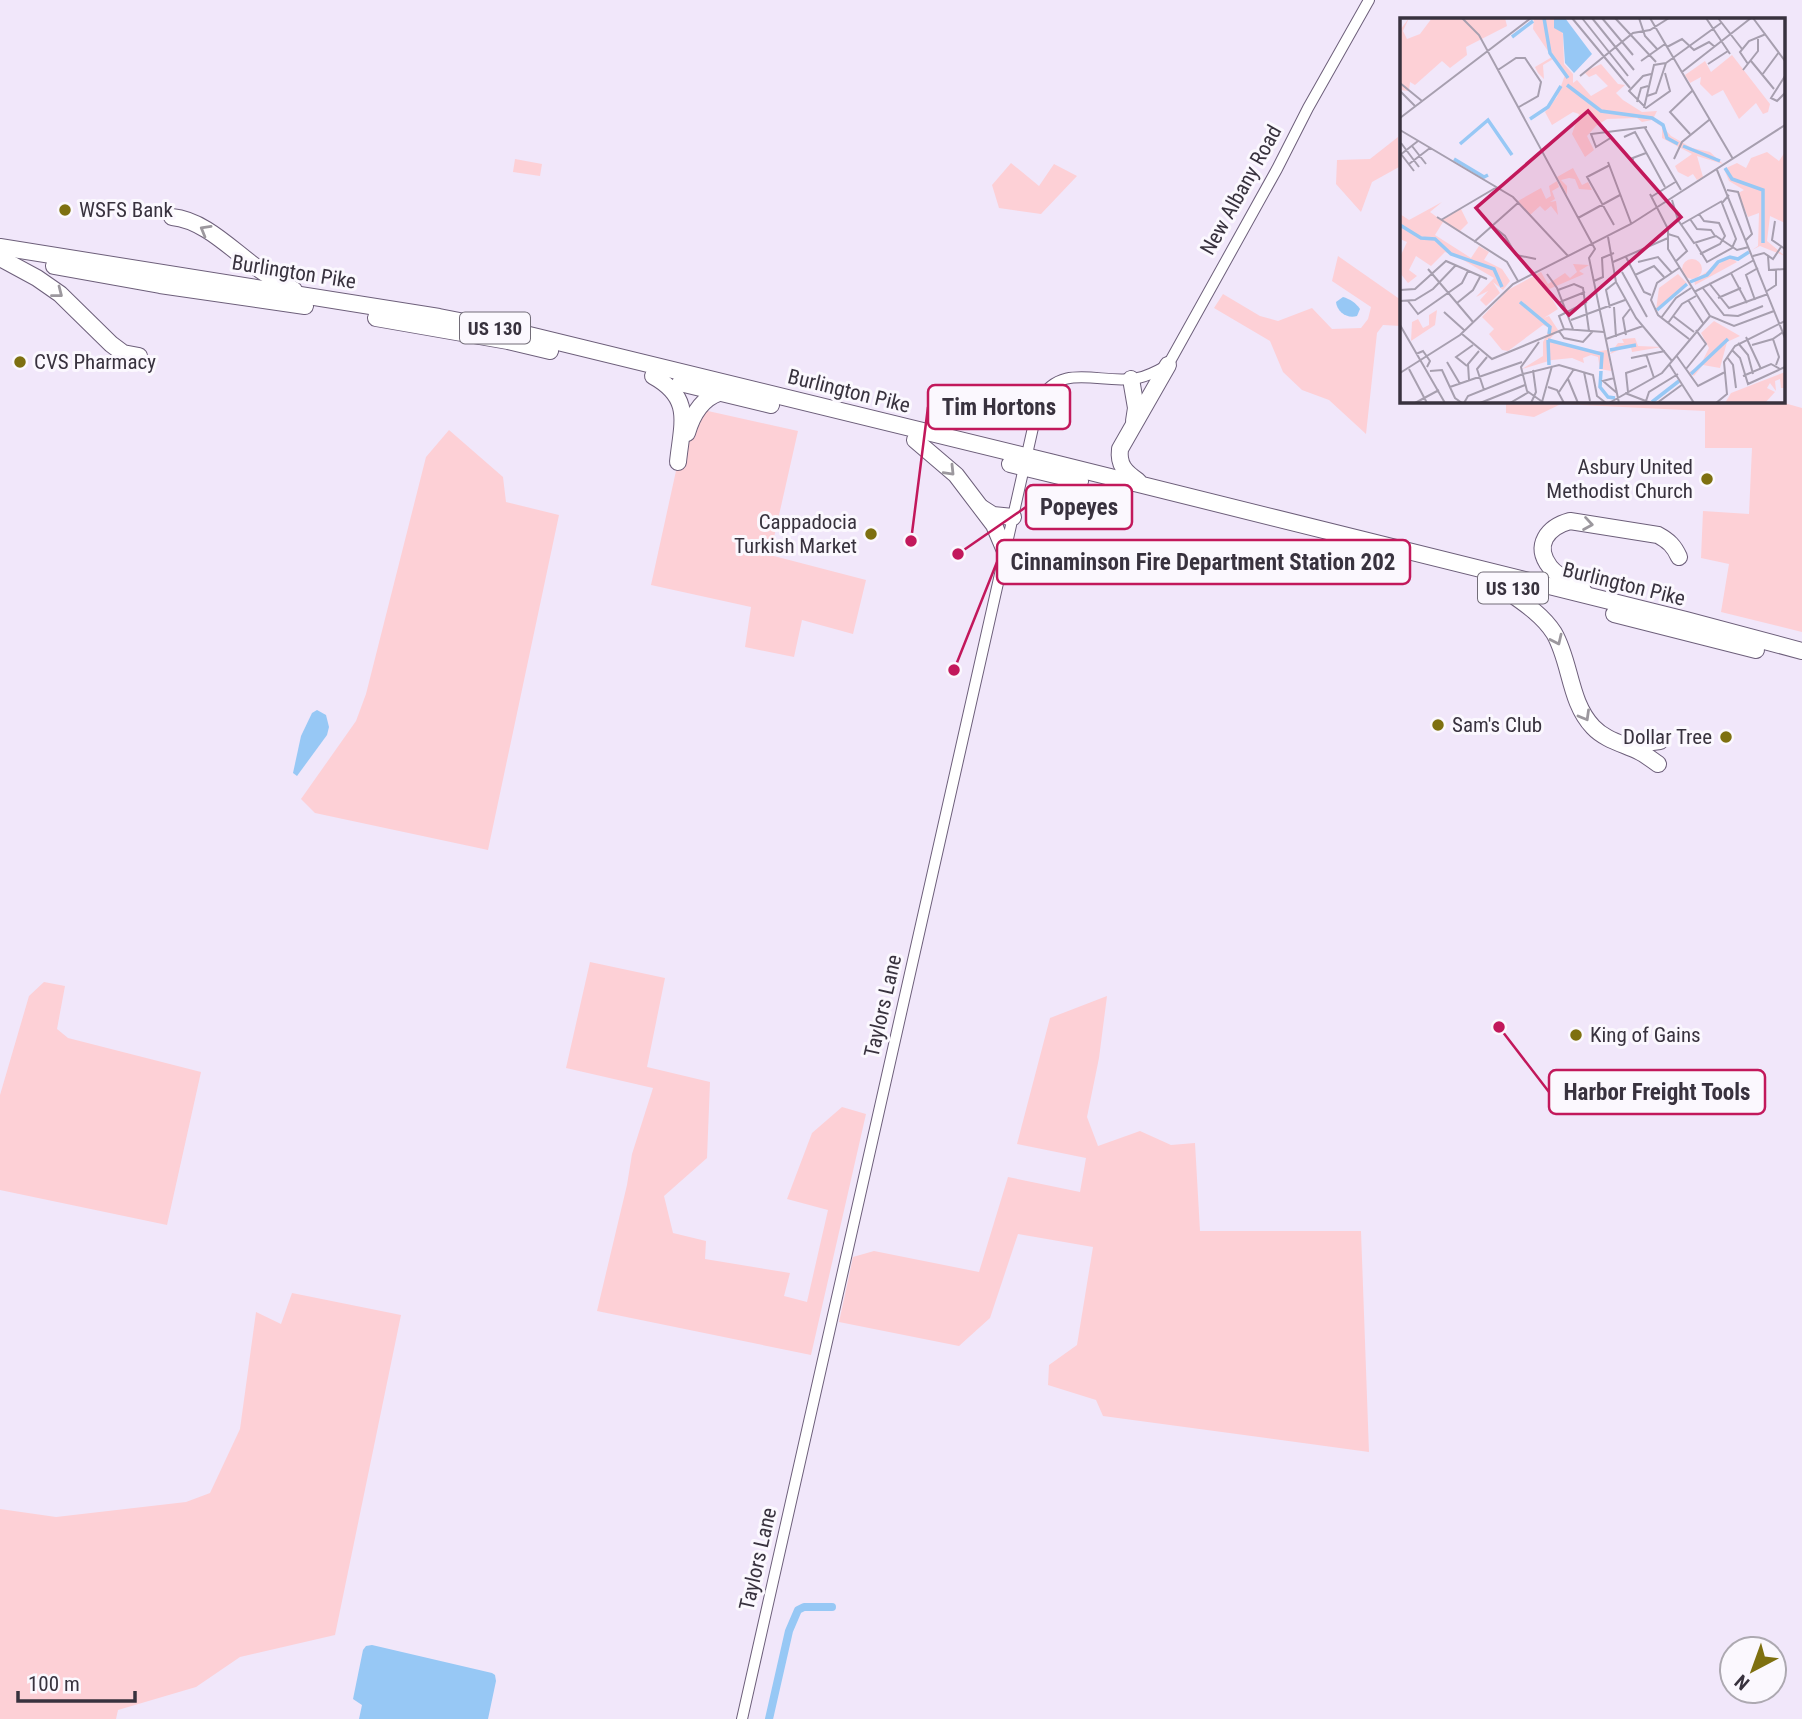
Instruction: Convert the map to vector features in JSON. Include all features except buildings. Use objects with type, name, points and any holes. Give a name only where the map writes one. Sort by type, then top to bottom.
[{"type":"highway","points":[[172,217],[182,218],[205,229],[268,275],[302,295]]},
{"type":"highway","name":"Burlington Pike","points":[[0,247],[439,317],[522,333],[1802,662]]},
{"type":"highway","points":[[0,258],[60,294],[123,353],[139,356]]},
{"type":"highway","name":"Burlington Pike","points":[[0,258],[508,341],[915,440],[1142,485],[1802,651]]},
{"type":"highway","points":[[1142,485],[1122,467],[1120,449],[1168,365]]},
{"type":"highway","points":[[653,376],[670,386],[682,405],[678,463],[693,416],[706,401],[719,393]]},
{"type":"highway","points":[[1131,379],[1136,408],[1133,424]]},
{"type":"highway","points":[[915,440],[946,466],[980,507],[994,525],[1005,551]]},
{"type":"highway","points":[[980,507],[993,514],[1013,517]]},
{"type":"highway","points":[[1600,600],[1550,568],[1543,545],[1546,534],[1557,525],[1570,521],[1658,535],[1670,541],[1679,557]]},
{"type":"highway","points":[[1497,584],[1534,611],[1553,630],[1579,705],[1594,730],[1641,752],[1658,764]]},
{"type":"highway","points":[[1620,744],[1660,741]]},
{"type":"street","name":"New Albany Road","points":[[1168,365],[1369,0]]},
{"type":"street","points":[[1131,379],[1151,374],[1168,365]]},
{"type":"street","name":"Taylors Lane","points":[[742,1719],[1039,401],[1045,389],[1055,382],[1071,377],[1131,379]]},
{"type":"shaded area","points":[[1398,137],[1399,167],[1372,182],[1361,212],[1336,184],[1337,160],[1370,159]]},
{"type":"shaded area","points":[[515,159],[542,164],[540,176],[513,172]]},
{"type":"shaded area","points":[[1011,163],[1039,186],[1054,164],[1077,176],[1041,214],[999,208],[992,185]]},
{"type":"shaded area","points":[[1338,256],[1400,299],[1400,326],[1383,325],[1377,333],[1366,434],[1329,400],[1302,390],[1283,372],[1270,341],[1214,308],[1223,294],[1260,316],[1278,321],[1312,308],[1332,329],[1361,328],[1368,319],[1371,307],[1332,281]]},
{"type":"shaded area","points":[[1506,402],[1781,402],[1802,408],[1802,632],[1721,612],[1729,564],[1701,558],[1703,511],[1749,514],[1752,448],[1705,448],[1705,411],[1561,404],[1534,417],[1506,413]]},
{"type":"shaded area","points":[[690,407],[798,431],[770,555],[866,580],[853,634],[802,620],[794,657],[745,647],[751,607],[651,585]]},
{"type":"shaded area","points":[[449,430],[503,477],[506,502],[559,515],[488,850],[315,813],[301,799],[356,721],[366,694],[426,457]]},
{"type":"shaded area","points":[[590,962],[665,978],[647,1067],[710,1082],[707,1158],[664,1196],[673,1233],[706,1241],[705,1259],[790,1273],[784,1296],[807,1302],[828,1210],[787,1199],[812,1133],[842,1107],[866,1114],[811,1355],[597,1311],[632,1154],[653,1088],[566,1068]]},
{"type":"shaded area","points":[[44,982],[65,986],[57,1029],[68,1038],[201,1072],[167,1225],[0,1190],[0,1095],[29,996]]},
{"type":"shaded area","points":[[1107,996],[1099,1058],[1087,1117],[1098,1146],[1140,1131],[1171,1145],[1195,1143],[1200,1231],[1361,1231],[1369,1452],[1103,1416],[1096,1400],[1048,1385],[1049,1365],[1077,1345],[1093,1247],[1018,1234],[990,1318],[959,1346],[839,1322],[853,1257],[874,1251],[979,1272],[1008,1177],[1080,1192],[1086,1158],[1017,1144],[1050,1018]]},
{"type":"shaded area","points":[[292,1293],[401,1315],[335,1635],[240,1657],[196,1687],[118,1710],[116,1719],[0,1719],[0,1509],[56,1517],[186,1502],[210,1493],[240,1429],[256,1312],[281,1324]]},
{"type":"water","points":[[1343,297],[1360,309],[1357,316],[1346,316],[1340,312],[1336,302]]},
{"type":"water","points":[[317,710],[326,715],[329,727],[327,735],[297,776],[293,773],[301,736],[312,713]]},
{"type":"water","points":[[372,1645],[492,1673],[496,1681],[488,1719],[359,1719],[362,1705],[353,1699],[363,1650]]},
{"type":"waterway","points":[[769,1719],[789,1631],[798,1610],[804,1607],[832,1607]]},
{"type":"place","name":"WSFS Bank","points":[[65,210]]},
{"type":"place","name":"CVS Pharmacy","points":[[20,362]]},
{"type":"place","name":"Asbury United Methodist Church","points":[[1707,479]]},
{"type":"place","name":"Cappadocia Turkish Market","points":[[871,534]]},
{"type":"place","name":"Tim Hortons","points":[[911,541]]},
{"type":"place","name":"Popeyes","points":[[958,554]]},
{"type":"place","name":"Cinnaminson Fire Department Station 202","points":[[954,670]]},
{"type":"place","name":"Sam's Club","points":[[1438,725]]},
{"type":"place","name":"Dollar Tree","points":[[1726,737]]},
{"type":"place","name":"Harbor Freight Tools","points":[[1499,1027]]},
{"type":"place","name":"King of Gains","points":[[1576,1035]]}]
